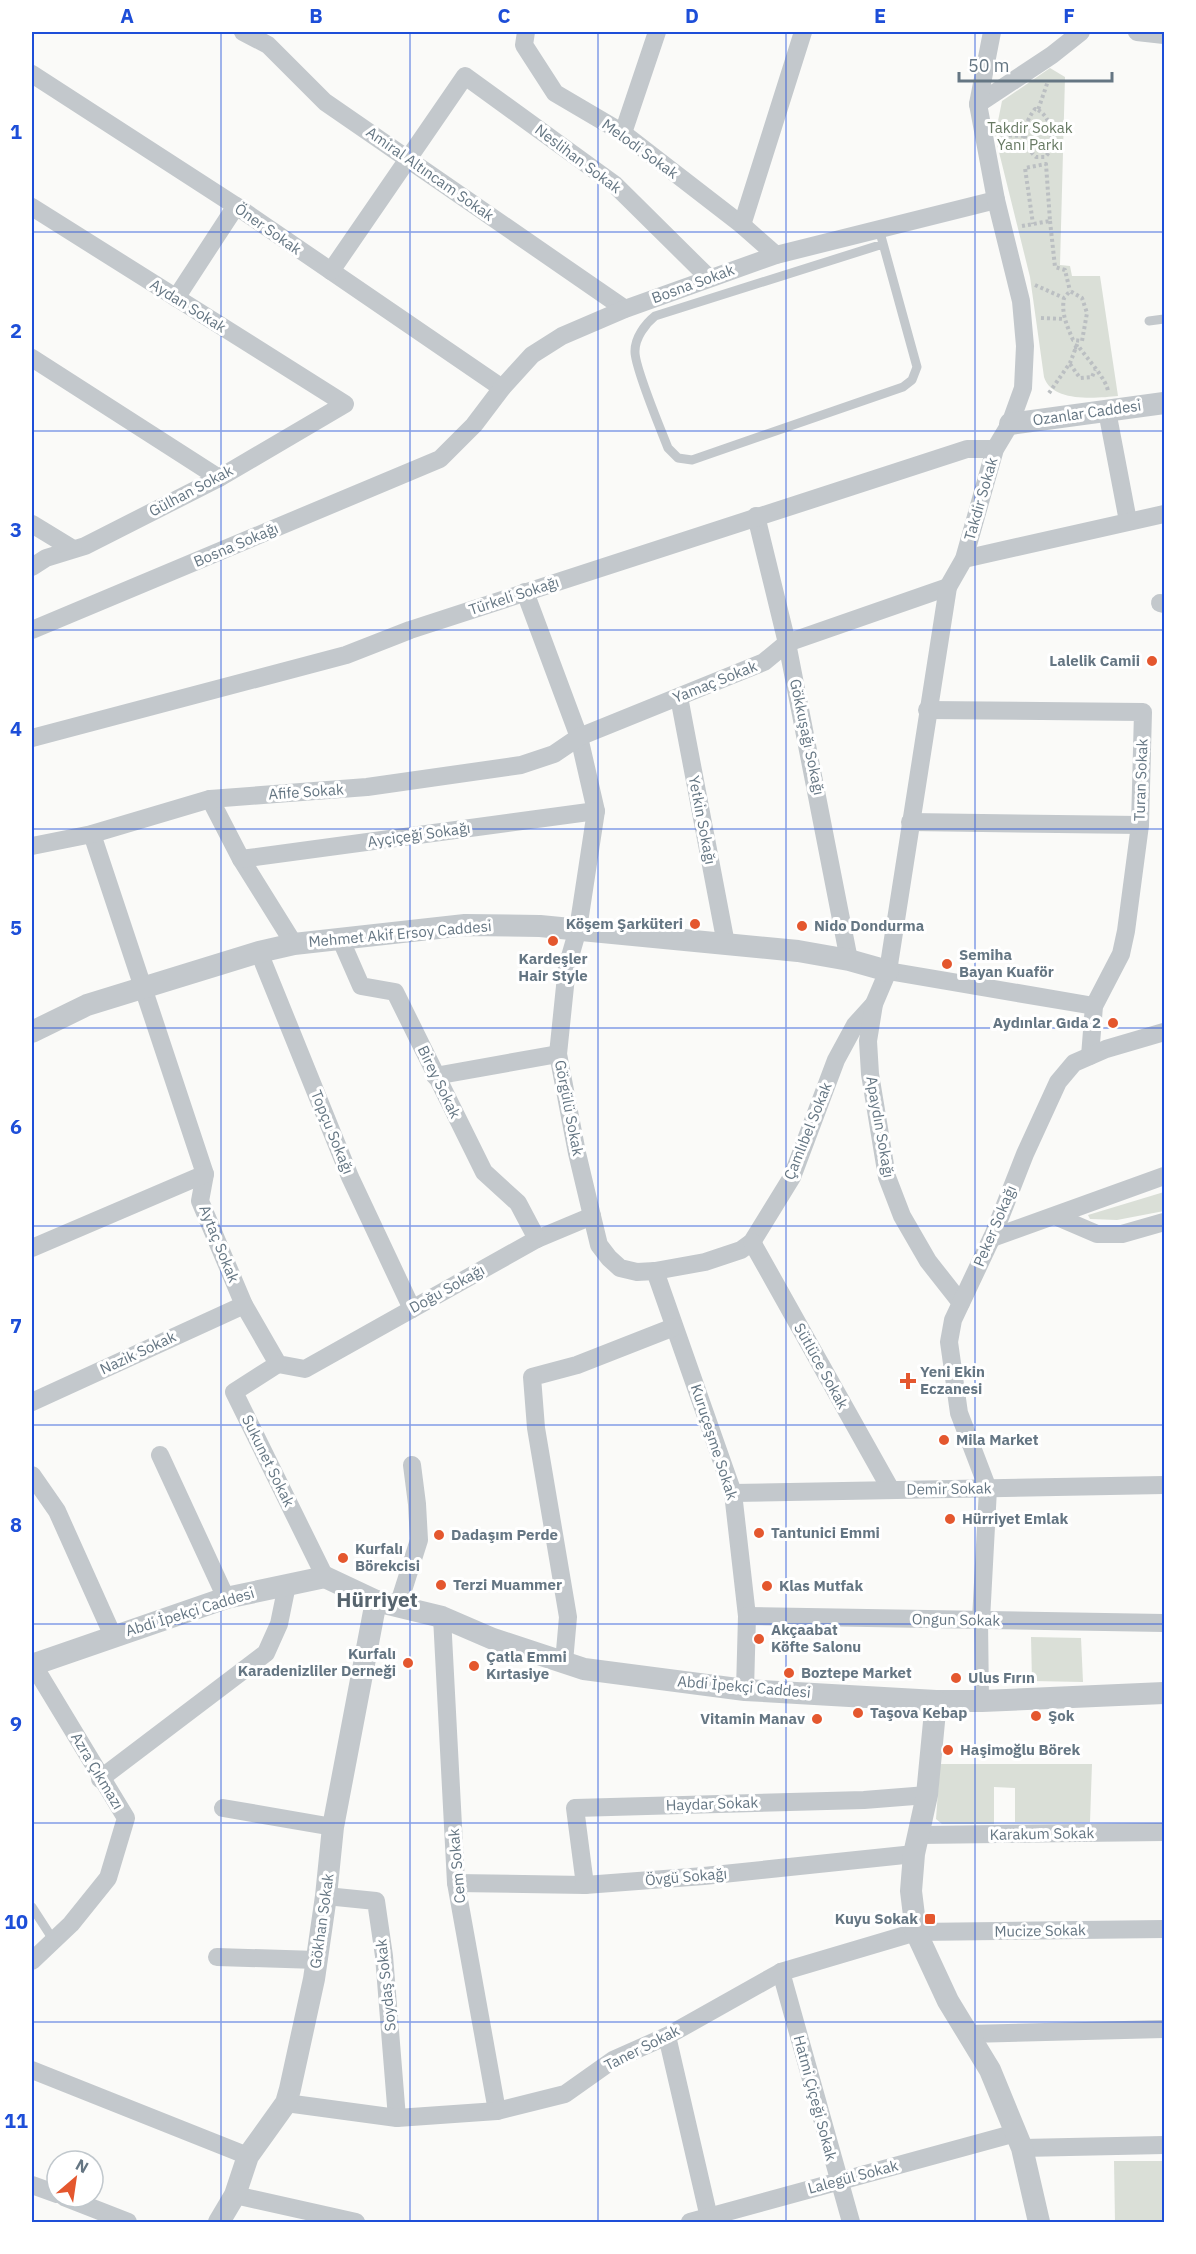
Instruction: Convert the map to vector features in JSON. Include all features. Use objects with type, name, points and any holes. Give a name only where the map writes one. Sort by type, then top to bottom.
[{"type":"street","name":"Amiral Altıncam Sokak","points":[[243,32],[273,38],[326,102],[625,309]]},
{"type":"street","name":"Melodi Sokak","points":[[526,32],[524,45],[555,93],[623,133],[742,225],[776,255]]},
{"type":"street","points":[[623,133],[657,32]]},
{"type":"street","points":[[742,225],[803,32]]},
{"type":"street","name":"Takdir Sokak","points":[[888,971],[948,587],[964,559],[995,449],[1010,424],[1023,388],[1025,346],[1023,318],[996,200],[978,104],[992,32]]},
{"type":"street","points":[[978,104],[1082,32]]},
{"type":"street","points":[[1137,32],[1164,35]]},
{"type":"street","name":"Öner Sokak","points":[[32,74],[236,206],[502,387]]},
{"type":"street","name":"Neslihan Sokak","points":[[407,159],[465,76],[614,184],[709,278]]},
{"type":"street","points":[[331,271],[407,159]]},
{"type":"street","name":"Bosna Sokak","points":[[440,459],[474,425],[502,387],[532,355],[562,336],[625,309],[776,255],[881,236],[996,200]]},
{"type":"street","points":[[176,298],[236,206]]},
{"type":"street","name":"Aydan Sokak","points":[[32,207],[345,404]]},
{"type":"street","points":[[32,358],[219,478]]},
{"type":"street","name":"Ozanlar Caddesi","points":[[1010,424],[1164,403]]},
{"type":"street","name":"Gülhan Sokak","points":[[32,567],[46,558],[73,549],[219,478],[345,404]]},
{"type":"street","points":[[1107,411],[1128,521]]},
{"type":"street","name":"Türkeli Sokağı","points":[[32,738],[346,655],[410,630],[967,449],[995,449]]},
{"type":"street","name":"Bosna Sokağı","points":[[32,630],[440,459]]},
{"type":"street","points":[[964,559],[1164,514]]},
{"type":"street","name":"Gökkuşağı Sokağı","points":[[756,516],[787,643],[849,960]]},
{"type":"street","points":[[32,524],[73,549]]},
{"type":"street","name":"Yamaç Sokak","points":[[579,737],[764,662],[787,643],[948,587]]},
{"type":"street","points":[[525,592],[579,737],[596,811]]},
{"type":"street","name":"Yetkin Sokağı","points":[[679,697],[726,944]]},
{"type":"street","name":"Turan Sokak","points":[[927,710],[1143,712],[1140,825],[1121,954],[1094,1006],[1090,1056]]},
{"type":"street","name":"Afife Sokak","points":[[32,846],[92,834],[210,799],[367,787],[522,765],[554,754],[579,737]]},
{"type":"street","points":[[210,799],[241,859],[294,944]]},
{"type":"street","name":"Ayçiçeği Sokağı","points":[[241,859],[596,811]]},
{"type":"street","name":"Görgülü Sokak","points":[[592,1216],[558,1054],[567,967],[578,929],[596,811]]},
{"type":"street","points":[[910,822],[1140,825]]},
{"type":"street","name":"Aytaç Sokak","points":[[92,834],[205,1174],[200,1201],[244,1305],[278,1364]]},
{"type":"street","name":"Mehmet Akif Ersoy Caddesi","points":[[32,1032],[87,1005],[259,952],[294,944],[465,925],[578,929],[798,951],[849,960],[888,971]]},
{"type":"street","name":"Birey Sokak","points":[[340,938],[361,986],[396,992],[435,1076],[484,1172],[518,1203],[537,1239]]},
{"type":"street","name":"Topçu Sokağı","points":[[259,952],[350,1178],[412,1309]]},
{"type":"street","points":[[888,971],[1094,1006]]},
{"type":"street","name":"Apaydın Sokağı","points":[[888,971],[874,1004],[868,1041],[870,1074],[887,1177],[902,1216],[928,1261],[961,1303]]},
{"type":"street","name":"Çamlıbel Sokak","points":[[752,1242],[792,1177],[841,1052],[855,1025],[874,1004]]},
{"type":"street","name":"Peker Sokağı","points":[[988,1489],[959,1413],[949,1342],[953,1320],[992,1238],[1058,1082],[1074,1063],[1164,1032]]},
{"type":"street","points":[[435,1076],[558,1054]]},
{"type":"street","points":[[32,1248],[205,1174]]},
{"type":"street","points":[[992,1238],[1164,1176]]},
{"type":"street","points":[[592,1216],[599,1245],[609,1258],[620,1268],[637,1272],[705,1262],[741,1250],[752,1242]]},
{"type":"street","name":"Doğu Sokağı","points":[[278,1364],[305,1369],[537,1239],[592,1216]]},
{"type":"street","points":[[1055,1216],[1096,1234],[1122,1234],[1164,1222]]},
{"type":"street","name":"Sütlüce Sokak","points":[[752,1242],[891,1490]]},
{"type":"street","name":"Kuruçeşme Sokak","points":[[655,1271],[733,1492],[747,1616],[745,1690]]},
{"type":"street","name":"Nazik Sokak","points":[[32,1402],[244,1305]]},
{"type":"street","points":[[564,1662],[568,1617],[536,1428],[532,1377],[577,1365],[674,1327]]},
{"type":"street","name":"Sukunet Sokak","points":[[278,1364],[234,1392],[325,1577]]},
{"type":"street","points":[[160,1455],[226,1598]]},
{"type":"street","points":[[387,1604],[418,1540],[417,1504],[412,1465]]},
{"type":"street","points":[[32,1475],[57,1511],[113,1636]]},
{"type":"street","name":"Demir Sokak","points":[[733,1492],[1164,1485]]},
{"type":"street","points":[[982,1701],[981,1620],[988,1489]]},
{"type":"street","name":"Abdi İpekçi Caddesi","points":[[33,1665],[226,1598],[325,1577],[387,1604],[442,1617],[493,1639],[584,1669],[745,1690],[936,1701],[1164,1693]]},
{"type":"street","points":[[100,1779],[266,1653],[279,1624],[287,1585]]},
{"type":"street","name":"Gökhan Sokak","points":[[219,2223],[235,2195],[248,2156],[286,2103],[317,1960],[333,1827],[387,1604]]},
{"type":"street","name":"Ongun Sokak","points":[[747,1616],[1164,1623]]},
{"type":"street","name":"Cem Sokak","points":[[442,1617],[456,1883],[497,2111]]},
{"type":"street","name":"Azra Çıkmazı","points":[[32,1961],[71,1924],[108,1878],[126,1818],[100,1779],[33,1665]]},
{"type":"street","points":[[936,1701],[927,1795],[916,1844],[911,1891],[916,1932],[948,2001],[990,2070],[1019,2141],[1039,2223]]},
{"type":"street","name":"Haydar Sokak","points":[[585,1886],[575,1808],[864,1800],[927,1795]]},
{"type":"street","points":[[223,1808],[333,1827]]},
{"type":"street","name":"Karakum Sokak","points":[[916,1844],[1164,1832]]},
{"type":"street","name":"Övgü Sokağı","points":[[456,1883],[585,1886],[704,1876],[916,1844]]},
{"type":"street","name":"Soydaş Sokak","points":[[326,1896],[376,1901],[384,1956],[397,2118]]},
{"type":"street","name":"Mucize Sokak","points":[[916,1932],[1164,1929]]},
{"type":"street","name":"Taner Sokak","points":[[286,2103],[397,2118],[497,2111],[565,2094],[613,2060],[667,2036],[781,1972],[916,1932]]},
{"type":"street","points":[[217,1957],[317,1960]]},
{"type":"street","name":"Hatmi Çiçeği Sokak","points":[[781,1972],[837,2181],[851,2223]]},
{"type":"street","points":[[968,2034],[1164,2028]]},
{"type":"street","points":[[667,2036],[709,2220]]},
{"type":"street","points":[[32,2070],[248,2156]]},
{"type":"street","name":"Lalegül Sokak","points":[[690,2223],[709,2220],[837,2181],[1019,2141],[1164,2145]]},
{"type":"street","points":[[235,2195],[356,2223]]},
{"type":"street","points":[[93,2209],[128,2223]]},
{"type":"lane","points":[[881,236],[917,367],[908,384],[692,460],[685,460],[672,453],[668,448],[634,353],[640,334],[648,322],[655,316],[881,236]]},
{"type":"lane","points":[[1149,321],[1164,319]]},
{"type":"lane","points":[[32,1907],[54,1941]]},
{"type":"path","points":[[1045,158],[1036,157],[1031,153],[1024,136],[1025,122],[1038,110],[1059,49]]},
{"type":"path","points":[[1038,110],[1049,122],[1052,137],[1049,153],[1045,158],[1055,267],[1065,270],[1070,291],[1082,298],[1086,313],[1082,341],[1078,342],[1070,363],[1049,393]]},
{"type":"path","points":[[1033,224],[1025,168],[1046,164]]},
{"type":"path","points":[[1003,228],[1050,221]]},
{"type":"path","points":[[1015,277],[1064,298]]},
{"type":"path","points":[[1070,291],[1064,298],[1062,312],[1073,340],[1078,342]]},
{"type":"path","points":[[1023,318],[1065,319]]},
{"type":"path","points":[[1076,348],[1108,386],[1107,411]]},
{"type":"path","points":[[1070,363],[1080,378],[1092,377],[1095,369]]},
{"type":"green space","name":"Takdir Sokak Yanı Parkı","points":[[1050,68],[1065,77],[1060,265],[1070,266],[1072,276],[1100,276],[1118,396],[1087,398],[1065,395],[1049,385],[1044,377],[1030,277],[995,136],[1002,101]]},
{"type":"green space","points":[[1164,1192],[1164,1211],[1117,1220],[1090,1219],[1088,1215]]},
{"type":"green space","points":[[1031,1637],[1081,1638],[1083,1682],[1032,1681]]},
{"type":"green space","points":[[940,1764],[1092,1764],[1090,1822],[1015,1822],[1015,1788],[994,1787],[994,1824],[942,1824],[936,1819]]},
{"type":"green space","points":[[1114,2161],[1164,2161],[1164,2222],[1115,2222]]},
{"type":"place","name":"Lalelik Camii","points":[[1152,661]]},
{"type":"place","name":"Köşem Şarküteri","points":[[695,924]]},
{"type":"place","name":"Nido Dondurma","points":[[802,926]]},
{"type":"place","name":"Kardeşler Hair Style","points":[[553,941]]},
{"type":"place","name":"Semiha Bayan Kuaför","points":[[947,964]]},
{"type":"place","name":"Aydınlar Gıda 2","points":[[1113,1023]]},
{"type":"place","name":"Yeni Ekin Eczanesi","points":[[908,1381]]},
{"type":"place","name":"Mila Market","points":[[944,1440]]},
{"type":"place","name":"Hürriyet Emlak","points":[[950,1519]]},
{"type":"place","name":"Tantunici Emmi","points":[[759,1533]]},
{"type":"place","name":"Dadaşım Perde","points":[[439,1535]]},
{"type":"place","name":"Kurfalı Börekcisi","points":[[343,1558]]},
{"type":"place","name":"Terzi Muammer","points":[[441,1585]]},
{"type":"place","name":"Klas Mutfak","points":[[767,1586]]},
{"type":"place","name":"Akçaabat Köfte Salonu","points":[[759,1639]]},
{"type":"place","name":"Kurfalı Karadenizliler Derneği","points":[[408,1663]]},
{"type":"place","name":"Çatla Emmi Kırtasiye","points":[[474,1666]]},
{"type":"place","name":"Boztepe Market","points":[[789,1673]]},
{"type":"place","name":"Ulus Fırın","points":[[956,1678]]},
{"type":"place","name":"Taşova Kebap","points":[[858,1713]]},
{"type":"place","name":"Şok","points":[[1036,1716]]},
{"type":"place","name":"Vitamin Manav","points":[[817,1719]]},
{"type":"place","name":"Haşimoğlu Börek","points":[[948,1750]]},
{"type":"place","name":"Kuyu Sokak","points":[[930,1919]]},
{"type":"district","name":"Hürriyet","points":[[377,1600]]}]
